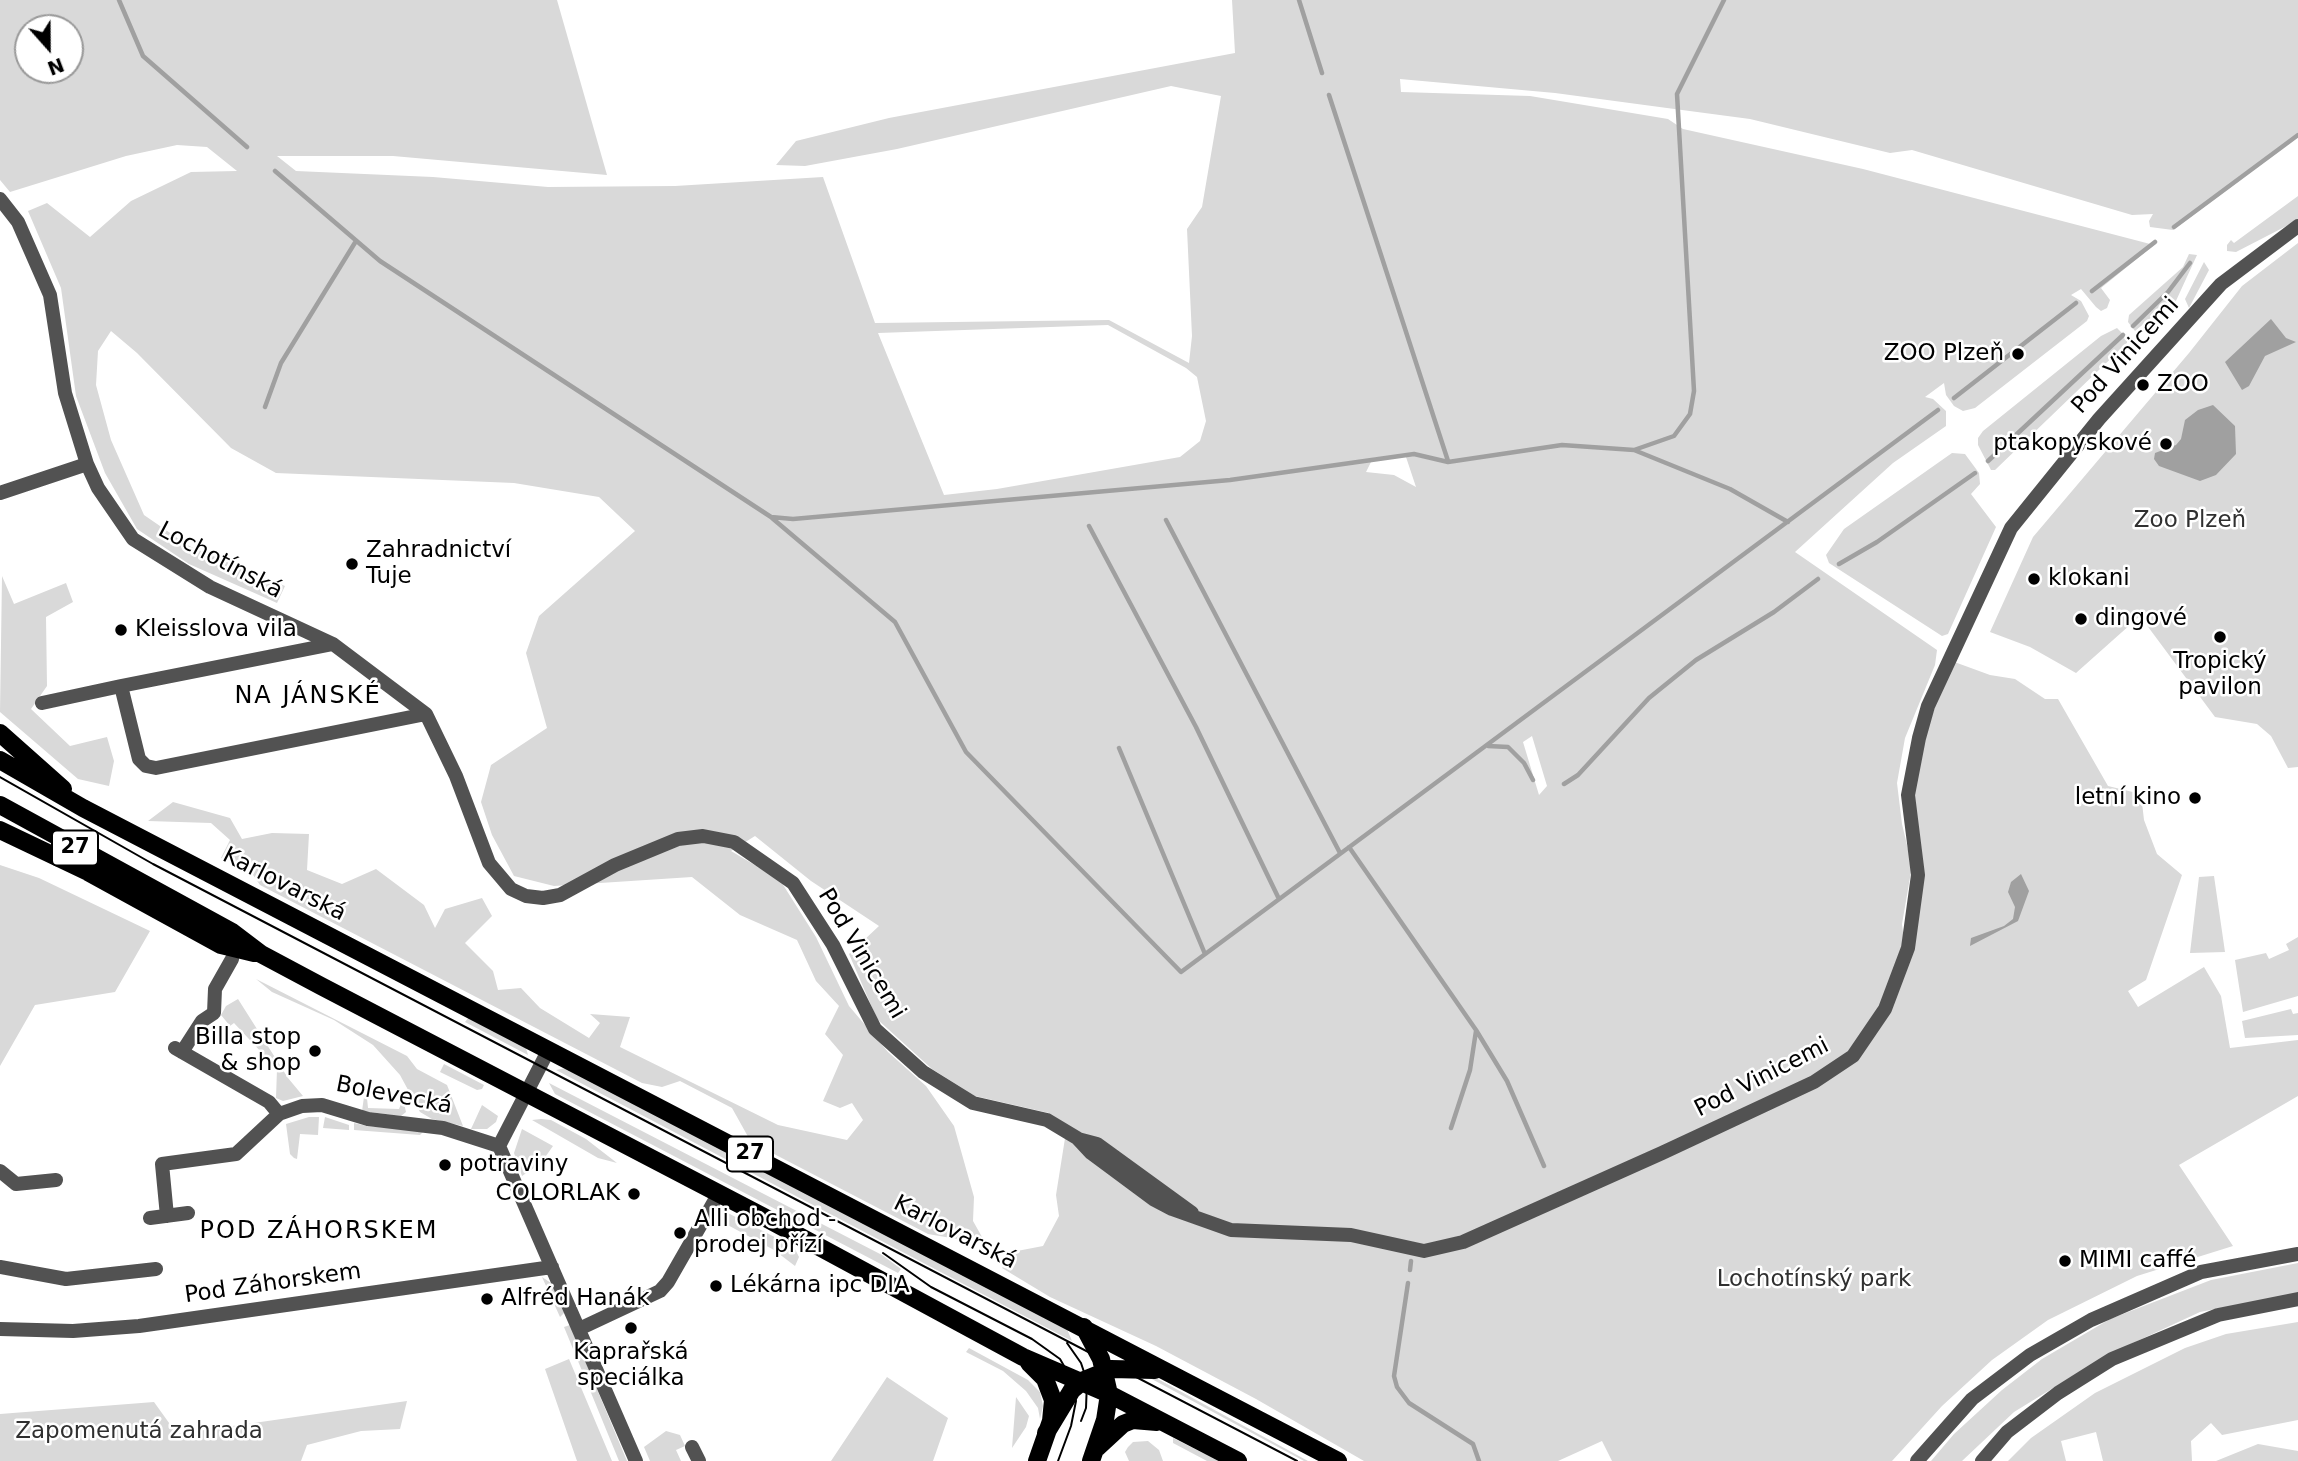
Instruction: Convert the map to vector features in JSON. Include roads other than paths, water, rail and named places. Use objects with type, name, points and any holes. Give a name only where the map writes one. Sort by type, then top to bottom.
[{"type":"main road","points":[[0,733],[83,808]]},
{"type":"main road","name":"Karlovarská","points":[[0,760],[83,808],[1338,1461]]},
{"type":"main road","name":"27","points":[[0,805],[232,932],[261,954],[1023,1357],[1073,1379]]},
{"type":"main road","points":[[0,830],[88,872],[221,945],[261,954]]},
{"type":"main road","points":[[1084,1328],[1105,1371],[1109,1394],[1093,1456]]},
{"type":"main road","points":[[1023,1357],[1045,1379],[1052,1393],[1053,1410],[1037,1461]]},
{"type":"main road","points":[[1073,1379],[1128,1367],[1168,1371]]},
{"type":"main road","points":[[1046,1433],[1073,1379]]},
{"type":"main road","points":[[1073,1379],[1109,1394],[1238,1461]]},
{"type":"main road","points":[[1093,1456],[1123,1424],[1133,1420],[1172,1426]]},
{"type":"street","name":"Lochotínská","points":[[0,199],[18,222],[50,295],[65,393],[87,464],[98,488],[133,539],[211,587],[332,644],[426,714],[456,776],[489,863],[511,889],[526,896]]},
{"type":"street","name":"Pod Vinicemi","points":[[526,896],[543,898],[560,895],[615,865],[678,839],[703,836],[734,842],[793,883],[833,945],[875,1029],[923,1072],[974,1102],[1031,1114],[1077,1138],[1091,1153],[1153,1199],[1231,1230],[1351,1235],[1424,1251],[1453,1244],[1814,1082],[1853,1056],[1885,1009],[1908,948],[1918,875],[1908,794],[1928,706],[2011,528],[2099,419],[2221,284],[2298,226]]},
{"type":"street","points":[[0,493],[87,464]]},
{"type":"street","points":[[42,703],[332,644]]},
{"type":"street","points":[[121,687],[139,759],[146,766],[156,768],[426,714]]},
{"type":"street","points":[[232,959],[215,989],[214,1013],[202,1021],[179,1050],[269,1102],[279,1114]]},
{"type":"street","points":[[549,1049],[499,1146],[636,1461]]},
{"type":"street","name":"Bolevecká","points":[[167,1216],[162,1164],[236,1154],[279,1114],[302,1106],[322,1105],[368,1119],[443,1128],[499,1146]]},
{"type":"street","points":[[0,1171],[16,1184],[56,1180]]},
{"type":"street","points":[[579,1329],[660,1291],[668,1282],[719,1194]]},
{"type":"street","points":[[150,1218],[188,1213]]},
{"type":"street","points":[[1917,1461],[1972,1399],[2030,1355],[2091,1320],[2201,1272],[2298,1254]]},
{"type":"street","points":[[0,1266],[66,1279],[156,1269]]},
{"type":"street","name":"Pod Záhorskem","points":[[0,1329],[73,1331],[139,1326],[552,1266]]},
{"type":"street","points":[[1982,1461],[2007,1432],[2059,1393],[2112,1359],[2218,1315],[2298,1299]]},
{"type":"street","points":[[692,1447],[699,1461]]},
{"type":"waterway","points":[[119,0],[143,56],[247,147]]},
{"type":"waterway","points":[[1299,0],[1322,73]]},
{"type":"waterway","points":[[275,171],[380,261],[771,517],[793,519],[1230,480],[1414,454],[1448,462],[1562,445],[1634,450],[1674,436],[1690,414],[1694,391],[1677,94],[1724,0]]},
{"type":"waterway","points":[[1329,95],[1448,461]]},
{"type":"waterway","points":[[2174,227],[2298,135]]},
{"type":"waterway","points":[[265,407],[281,363],[356,241]]},
{"type":"waterway","points":[[2092,291],[2155,242]]},
{"type":"waterway","points":[[2133,326],[2168,292],[2190,263]]},
{"type":"waterway","points":[[1954,398],[2076,303]]},
{"type":"waterway","points":[[1988,461],[2123,335]]},
{"type":"waterway","points":[[772,518],[895,622],[966,752],[1181,972],[1938,410]]},
{"type":"waterway","points":[[1634,450],[1730,489],[1788,522]]},
{"type":"waterway","points":[[1839,564],[1877,542],[1975,473]]},
{"type":"waterway","points":[[1166,520],[1340,853]]},
{"type":"waterway","points":[[1089,526],[1196,727],[1279,899]]},
{"type":"waterway","points":[[1564,784],[1578,775],[1649,698],[1696,660],[1774,612],[1818,579]]},
{"type":"waterway","points":[[1488,746],[1508,747],[1524,763],[1533,780]]},
{"type":"waterway","points":[[1119,748],[1205,954]]},
{"type":"waterway","points":[[1349,847],[1476,1030],[1507,1081],[1544,1166]]},
{"type":"waterway","points":[[1451,1128],[1470,1070],[1476,1031]]},
{"type":"waterway","points":[[1410,1270],[1411,1261]]},
{"type":"waterway","points":[[1408,1283],[1394,1376],[1397,1387],[1409,1403],[1473,1444],[1479,1461]]},
{"type":"tram line","points":[[0,777],[153,864],[1297,1461]]},
{"type":"tram line","points":[[883,1253],[931,1287],[1032,1339],[1060,1359],[1071,1378],[1076,1401],[1071,1426],[1058,1461]]},
{"type":"tram line","points":[[1067,1343],[1081,1363],[1087,1381],[1086,1408],[1081,1421]]},
{"type":"place","name":"ZOO Plzeň","points":[[2018,354]]},
{"type":"place","name":"ZOO","points":[[2143,385]]},
{"type":"place","name":"ptakopyskové","points":[[2166,444]]},
{"type":"place","name":"Zahradnictví Tuje","points":[[352,564]]},
{"type":"place","name":"klokani","points":[[2034,579]]},
{"type":"place","name":"dingové","points":[[2081,619]]},
{"type":"place","name":"Kleisslova vila","points":[[121,630]]},
{"type":"place","name":"Tropický pavilon","points":[[2220,637]]},
{"type":"place","name":"letní kino","points":[[2195,798]]},
{"type":"place","name":"Billa stop & shop","points":[[315,1051]]},
{"type":"place","name":"potraviny","points":[[445,1165]]},
{"type":"place","name":"COLORLAK","points":[[634,1194]]},
{"type":"place","name":"Alli obchod - prodej přízí","points":[[680,1233]]},
{"type":"place","name":"MIMI caffé","points":[[2065,1261]]},
{"type":"place","name":"Lékárna ipc DIA","points":[[716,1286]]},
{"type":"place","name":"Alfréd Hanák","points":[[487,1299]]},
{"type":"place","name":"Kaprařská speciálka","points":[[631,1328]]},
{"type":"district","name":"NA JÁNSKÉ","points":[[308,697]]},
{"type":"district","name":"POD ZÁHORSKEM","points":[[319,1232]]},
{"type":"park label","name":"Zoo Plzeň","points":[[2190,521]]},
{"type":"park label","name":"Lochotínský park","points":[[1814,1280]]},
{"type":"park label","name":"Zapomenutá zahrada","points":[[139,1432]]}]
